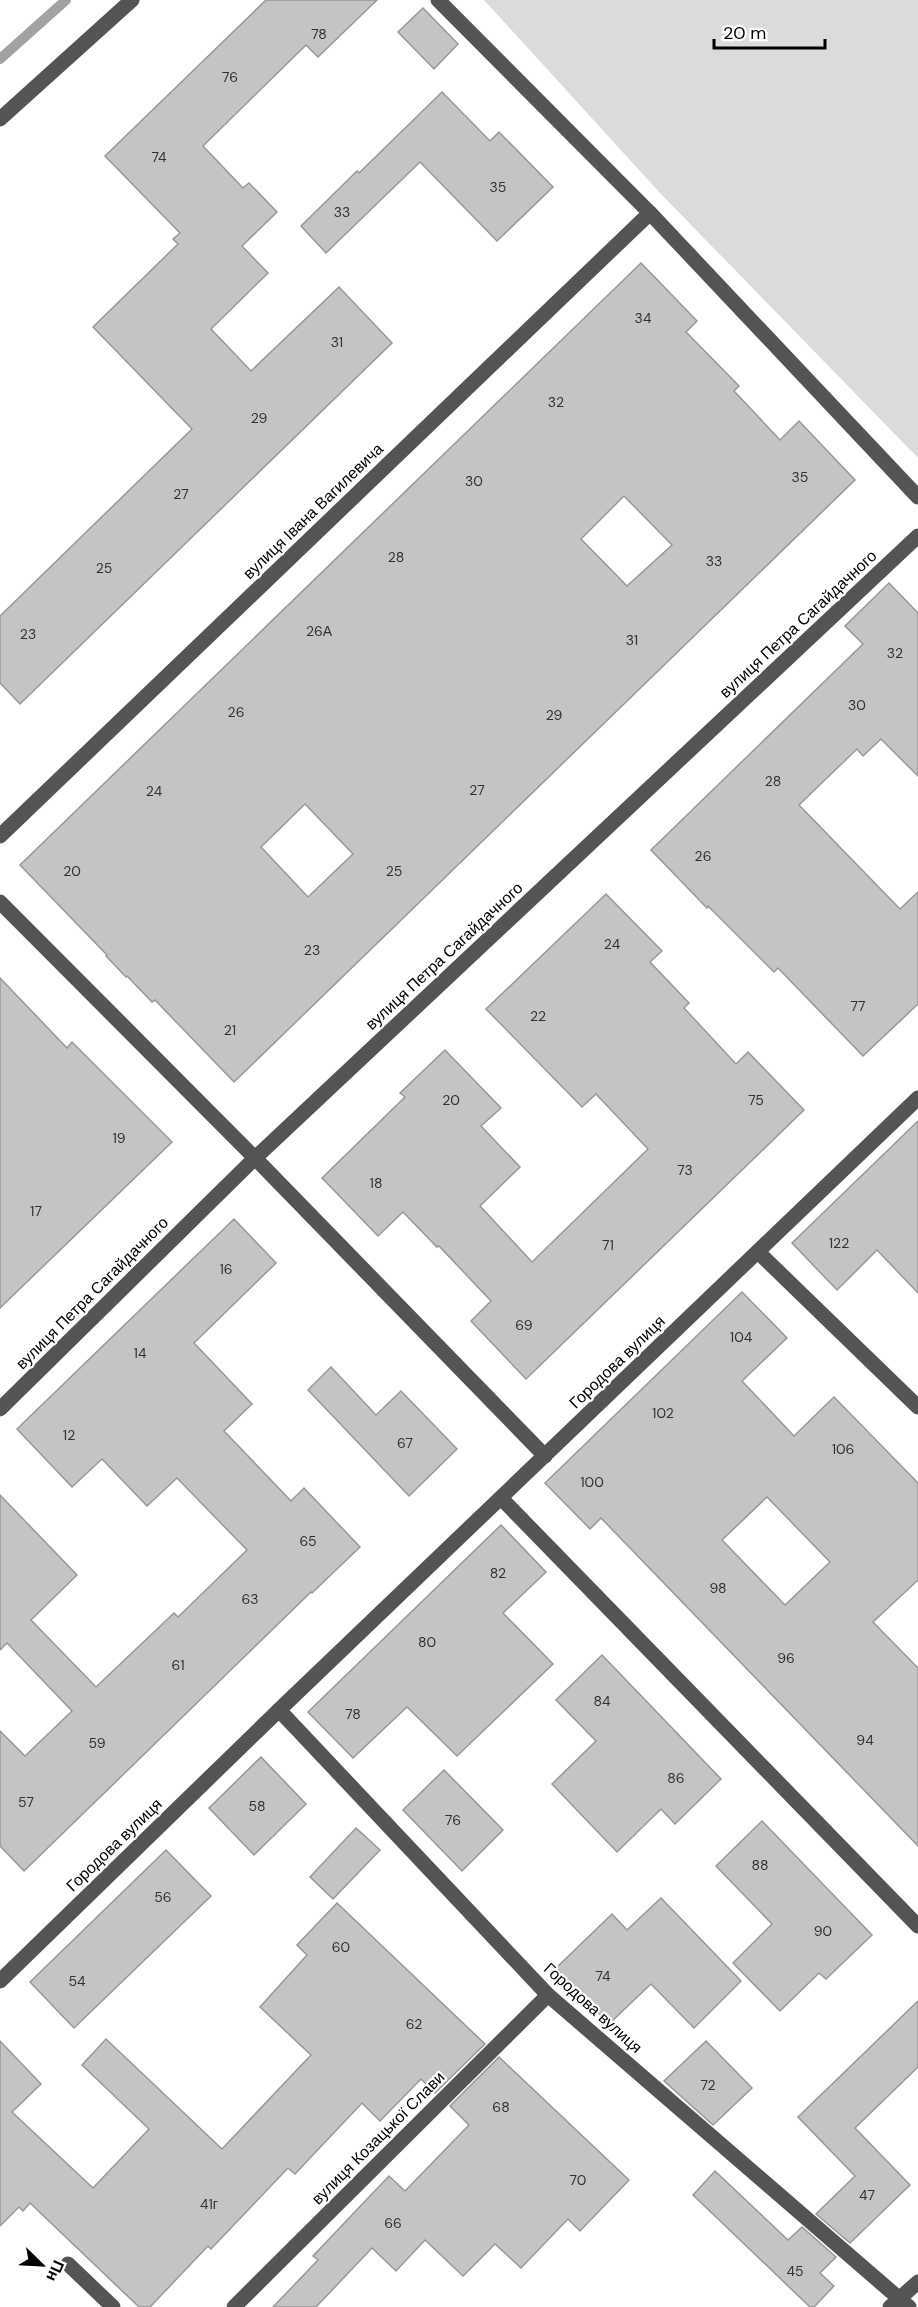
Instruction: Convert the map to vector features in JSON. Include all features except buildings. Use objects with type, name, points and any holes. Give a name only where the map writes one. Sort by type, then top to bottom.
[{"type":"street","points":[[0,119],[132,0]]},
{"type":"street","points":[[438,0],[651,213],[918,497]]},
{"type":"street","name":"вулиця Івана Вагилевича","points":[[0,836],[651,213]]},
{"type":"street","name":"вулиця Петра Сагайдачного","points":[[0,1409],[255,1158],[918,536]]},
{"type":"street","points":[[0,902],[255,1158],[545,1456]]},
{"type":"street","name":"Городова вулиця","points":[[0,1981],[279,1710],[918,1098]]},
{"type":"street","points":[[758,1252],[918,1407]]},
{"type":"street","points":[[501,1498],[918,1926]]},
{"type":"street","name":"Городова вулиця","points":[[279,1710],[548,1995],[899,2304]]},
{"type":"street","name":"вулиця Козацької Слави","points":[[234,2307],[548,1995]]},
{"type":"street","points":[[68,2264],[113,2307]]},
{"type":"street","points":[[899,2304],[918,2282]]},
{"type":"shaded area","points":[[484,0],[918,0],[918,458],[660,193]]},
{"type":"waterway","points":[[0,59],[66,0]]}]
